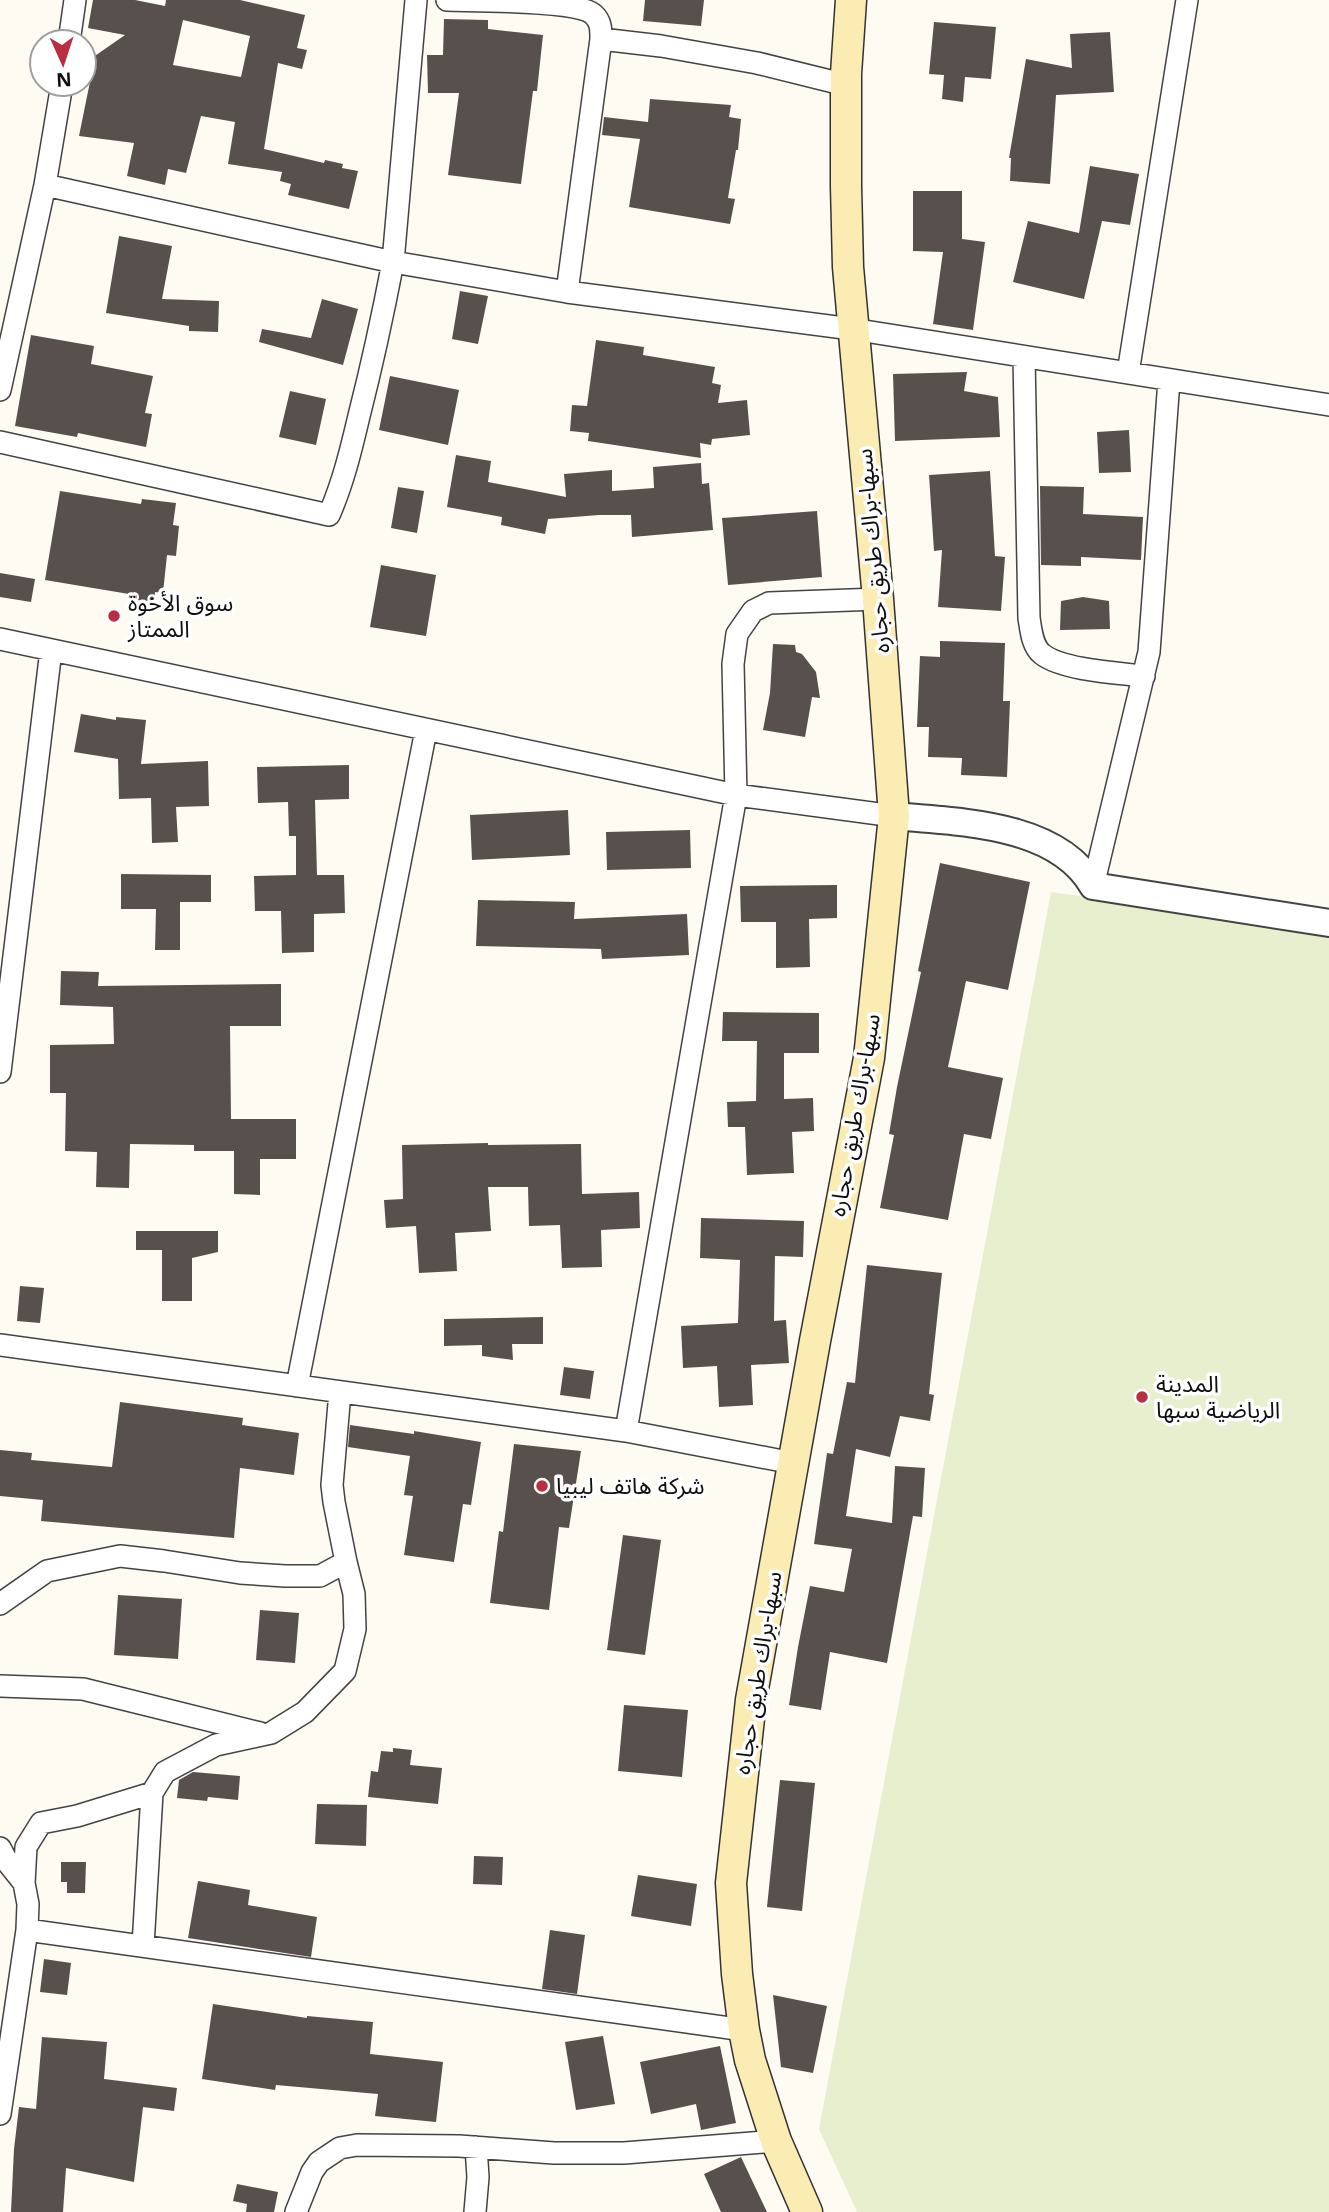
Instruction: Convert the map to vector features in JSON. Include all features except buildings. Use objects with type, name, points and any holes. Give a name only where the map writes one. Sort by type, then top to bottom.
[{"type":"main road","name":"سبها-براك طريق حجاره","points":[[807,2212],[776,2141],[750,2060],[744,2030],[731,1883],[751,1700],[869,1058],[894,816],[878,599],[852,329],[846,186],[846,85],[851,0]]},
{"type":"street","points":[[71,28],[75,0]]},
{"type":"street","points":[[0,442],[329,515],[343,480],[371,369],[393,262],[416,0]]},
{"type":"street","points":[[447,0],[577,6],[591,12],[601,26],[567,292]]},
{"type":"street","points":[[1128,373],[1187,0]]},
{"type":"street","points":[[601,39],[661,46],[757,63],[846,85]]},
{"type":"street","points":[[0,390],[46,185],[60,98]]},
{"type":"street","points":[[46,185],[393,262],[567,292],[852,329],[1329,405]]},
{"type":"street","points":[[1024,357],[1029,618],[1034,642],[1041,653],[1065,665],[1144,677]]},
{"type":"street","points":[[1093,886],[1144,677],[1152,615],[1169,380]]},
{"type":"street","points":[[626,1431],[736,795],[733,664],[737,634],[753,611],[769,603],[878,599]]},
{"type":"street","points":[[0,639],[736,795],[993,826],[1067,854],[1086,874],[1093,886]]},
{"type":"street","points":[[0,1072],[51,650]]},
{"type":"street","points":[[297,1386],[426,730]]},
{"type":"street","points":[[1093,886],[1329,923]]},
{"type":"street","points":[[0,1345],[626,1431],[793,1463]]},
{"type":"street","points":[[144,1946],[152,1793],[165,1772],[216,1745],[266,1734],[305,1712],[345,1671],[355,1629],[354,1594],[332,1485],[340,1392]]},
{"type":"street","points":[[0,1604],[47,1571],[120,1556],[240,1573],[285,1576],[320,1576],[346,1562]]},
{"type":"street","points":[[0,1686],[83,1689],[266,1734]]},
{"type":"street","points":[[0,2114],[27,1930],[28,1904],[24,1883],[26,1847],[41,1823],[77,1816],[152,1793]]},
{"type":"street","points":[[0,1848],[24,1883]]},
{"type":"street","points":[[27,1930],[417,1984],[548,2005],[744,2030]]},
{"type":"street","points":[[296,2212],[312,2172],[320,2162],[340,2148],[357,2145],[624,2153],[776,2141]]},
{"type":"street","points":[[475,2212],[478,2177],[476,2147]]},
{"type":"green space","name":"المدينة الرياضية سبها","points":[[1051,892],[1329,931],[1329,2212],[857,2212],[819,2129]]},
{"type":"place","name":"سوق الأخوة الممتاز","points":[[114,616]]},
{"type":"place","name":"المدينة الرياضية سبها","points":[[1142,1397]]},
{"type":"place","name":"شركة هاتف ليبيا","points":[[542,1486]]}]
